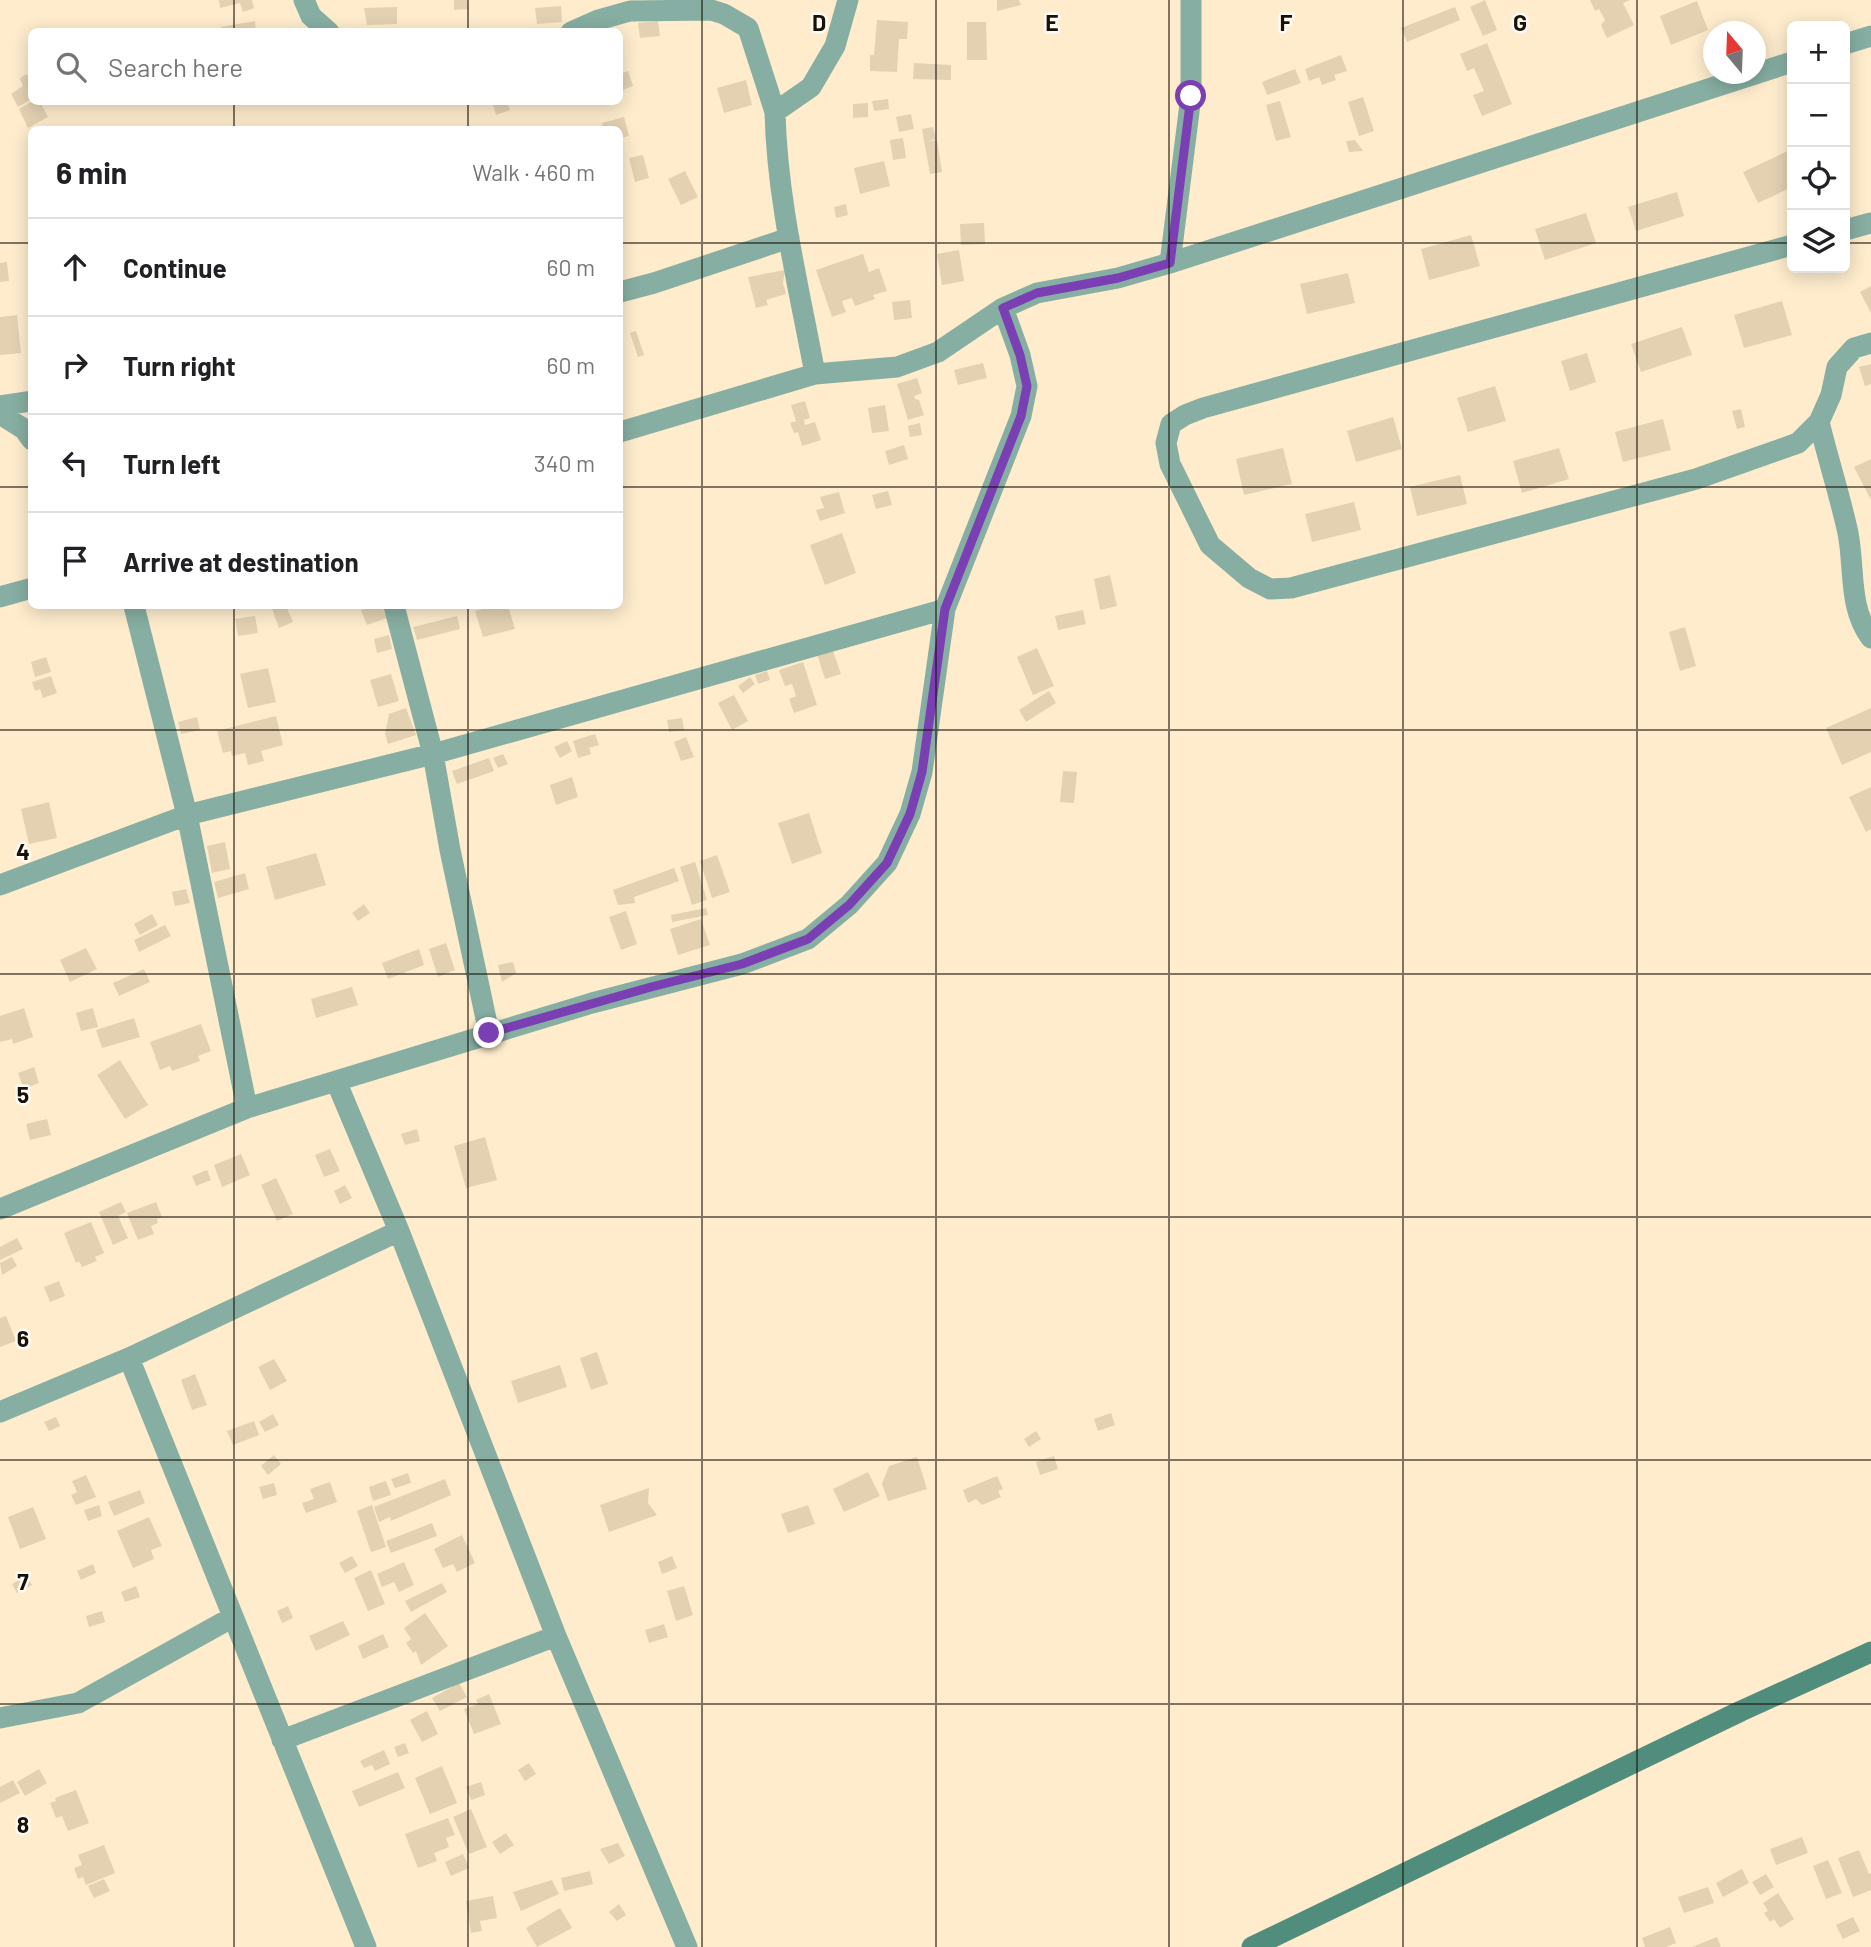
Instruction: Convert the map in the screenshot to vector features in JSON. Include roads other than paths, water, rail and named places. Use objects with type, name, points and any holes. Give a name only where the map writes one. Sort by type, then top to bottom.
[{"type":"street","points":[[304,0],[311,16],[324,28]]},
{"type":"street","points":[[775,112],[811,87],[835,46],[848,0]]},
{"type":"street","points":[[1170,263],[1191,96],[1191,0]]},
{"type":"street","points":[[576,28],[599,10],[711,10],[724,13],[748,29],[775,112],[789,238],[815,374]]},
{"type":"street","points":[[1850,42],[1871,36]]},
{"type":"street","points":[[623,431],[815,374],[897,367],[938,352],[1003,308],[1037,293],[1118,278],[1170,263],[1787,64]]},
{"type":"street","points":[[1850,229],[1871,223]]},
{"type":"street","points":[[623,291],[789,238]]},
{"type":"street","points":[[1787,245],[1203,408],[1171,424],[1166,443],[1170,464],[1210,545],[1249,578],[1270,589],[1291,587],[1696,479],[1798,443],[1819,422],[1831,395],[1837,367],[1854,348],[1871,343]]},
{"type":"street","points":[[0,1209],[247,1108],[489,1033],[742,964],[808,939],[849,905],[887,863],[910,814],[922,772],[945,609],[1021,416],[1027,386],[1020,355],[1003,308]]},
{"type":"street","points":[[0,406],[28,402]]},
{"type":"street","points":[[0,414],[7,416],[28,435]]},
{"type":"street","points":[[1819,422],[1848,536],[1854,594],[1863,626],[1871,638]]},
{"type":"street","points":[[0,597],[28,588]]},
{"type":"street","points":[[135,609],[187,815],[247,1108]]},
{"type":"street","points":[[395,609],[433,754],[450,850],[489,1033]]},
{"type":"street","points":[[0,885],[187,815],[433,754],[945,609]]},
{"type":"street","points":[[336,1081],[399,1231],[556,1636],[687,1947]]},
{"type":"street","points":[[0,1412],[129,1358],[399,1231]]},
{"type":"street","points":[[129,1358],[366,1947]]},
{"type":"street","points":[[0,1718],[78,1703],[233,1617]]},
{"type":"street","points":[[282,1740],[556,1636]]},
{"type":"street","points":[[1252,1947],[1741,1711],[1871,1652]]}]
